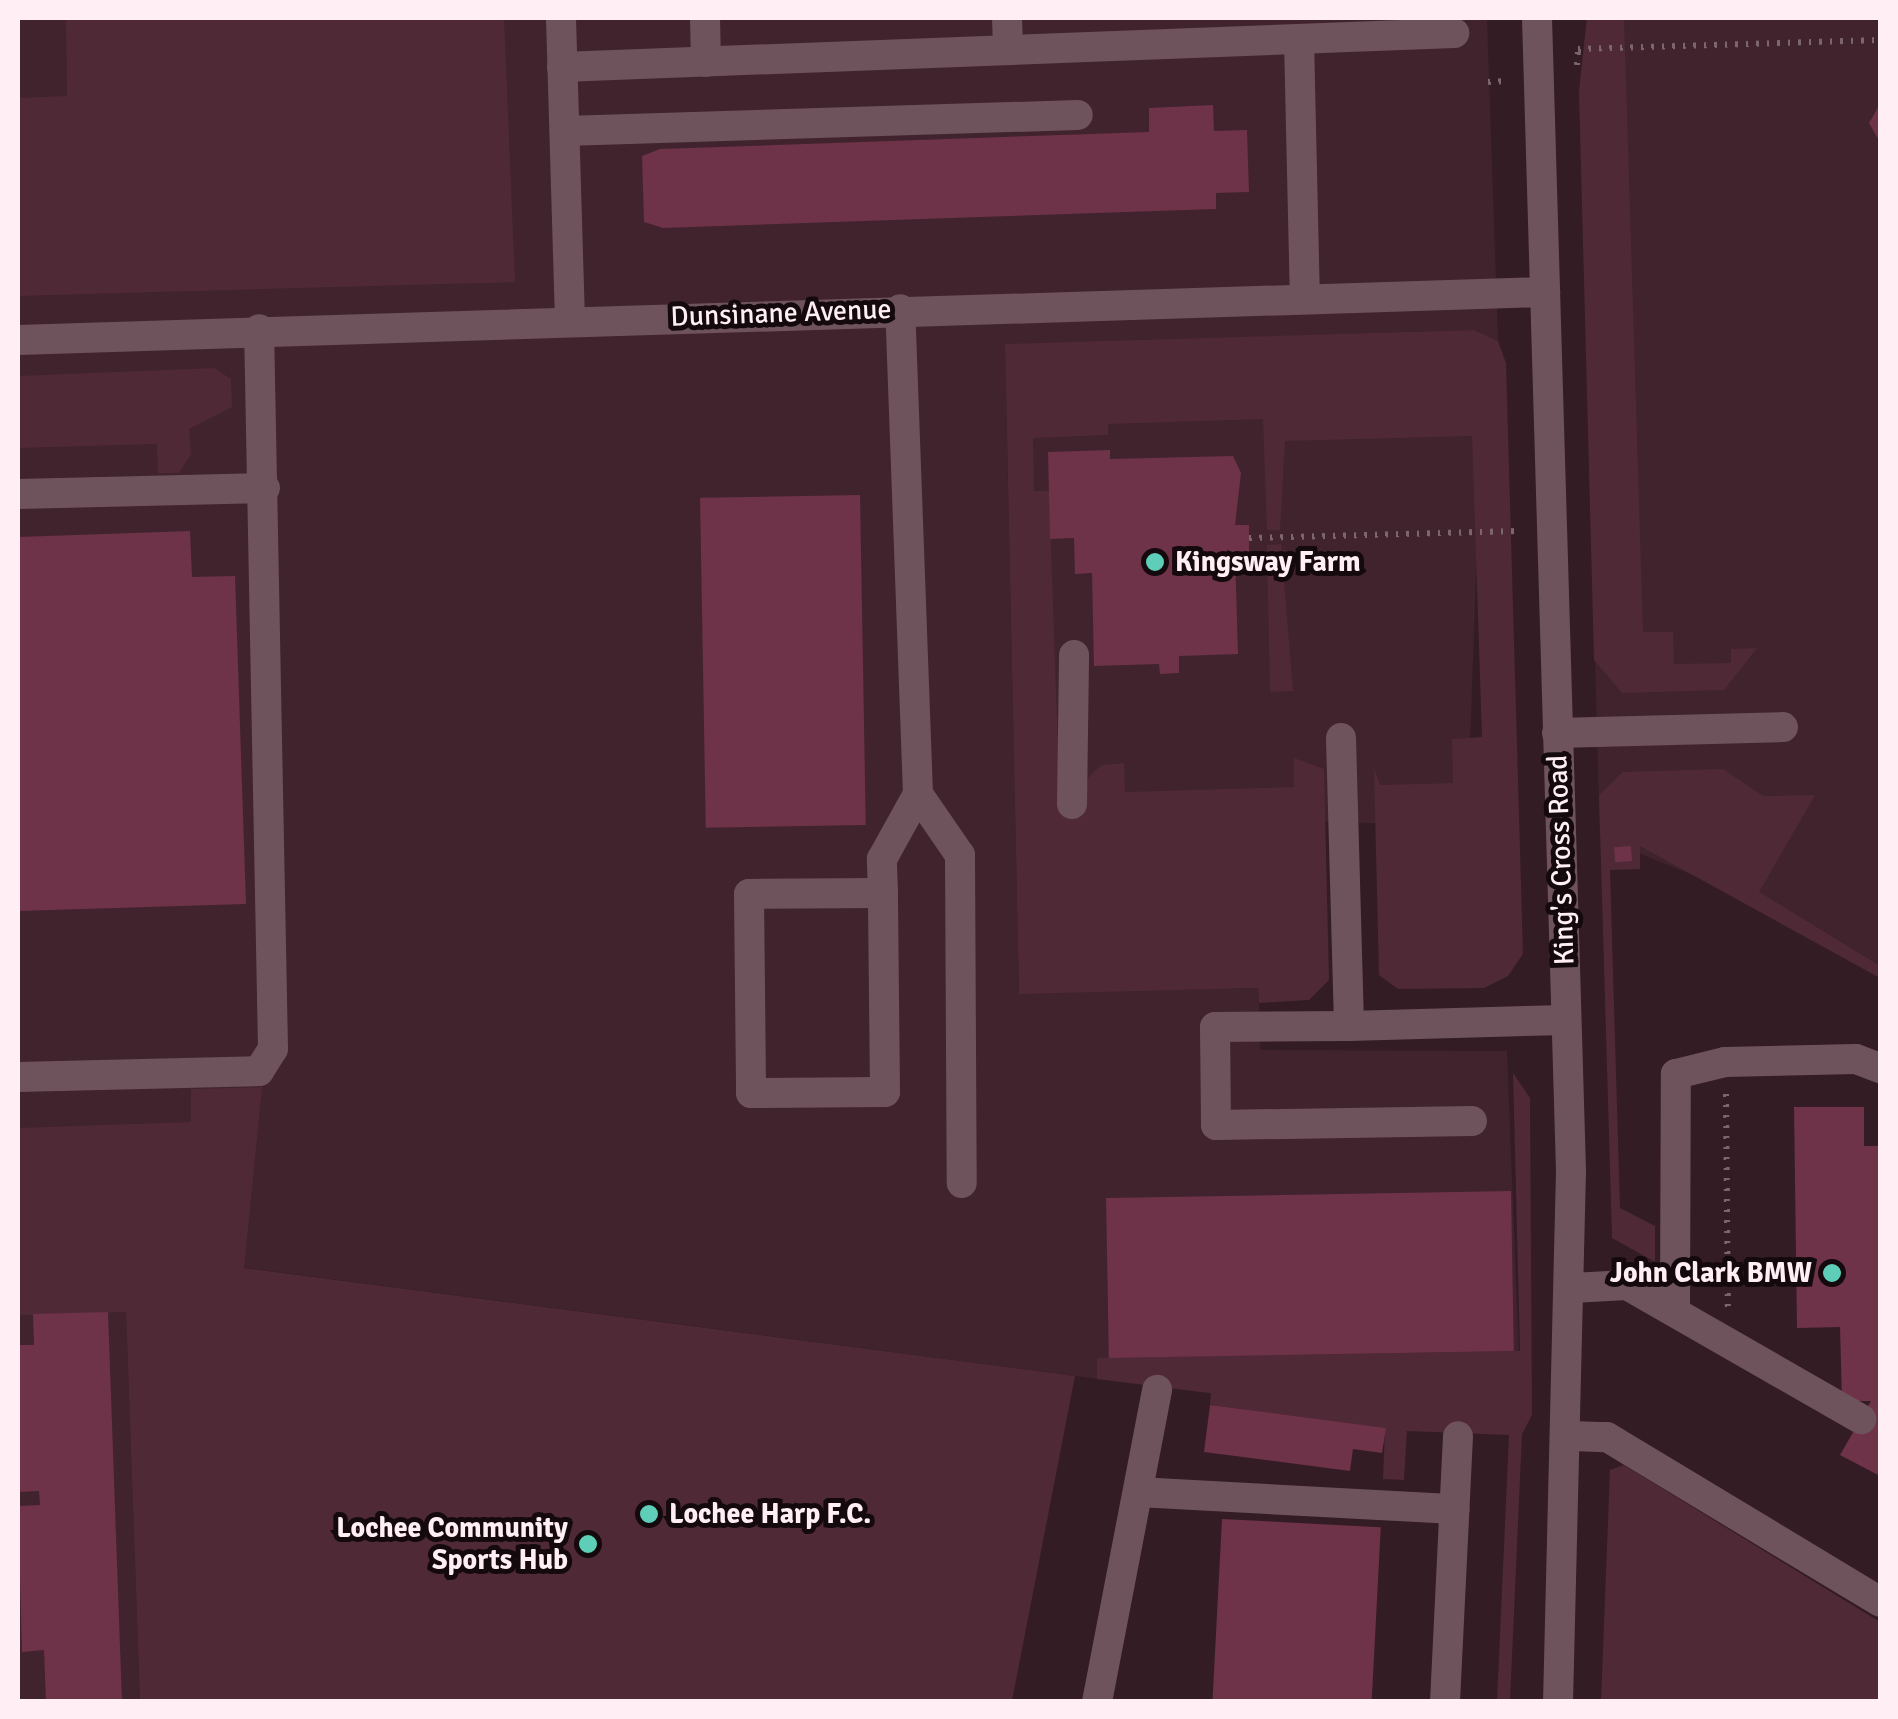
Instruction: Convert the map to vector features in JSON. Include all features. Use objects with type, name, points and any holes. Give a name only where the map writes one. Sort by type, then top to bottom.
[{"type":"street","points":[[561,18],[570,320]]},
{"type":"street","points":[[705,18],[706,62]]},
{"type":"street","points":[[1007,18],[1008,50]]},
{"type":"street","name":"King's Cross Road","points":[[1537,18],[1572,1288],[1570,1436],[1558,1702]]},
{"type":"street","points":[[562,67],[1454,34]]},
{"type":"street","points":[[1299,40],[1305,298]]},
{"type":"street","points":[[564,131],[1078,114]]},
{"type":"street","name":"Dunsinane Avenue","points":[[18,340],[259,329],[1545,292]]},
{"type":"street","points":[[883,893],[749,894],[750,1093],[884,1092],[883,893],[882,858],[918,794],[900,309]]},
{"type":"street","points":[[18,1077],[258,1071],[273,1049],[258,564],[265,488],[259,329]]},
{"type":"street","points":[[18,494],[265,488]]},
{"type":"street","points":[[1072,804],[1074,655]]},
{"type":"street","points":[[1557,734],[1784,727]]},
{"type":"street","points":[[1341,738],[1349,1026]]},
{"type":"street","points":[[918,794],[960,855],[962,1182]]},
{"type":"street","points":[[1472,1121],[1216,1125],[1215,1027],[1566,1020]]},
{"type":"street","points":[[1675,1311],[1672,1091],[1691,1064],[1856,1060],[1880,1068]]},
{"type":"street","points":[[1572,1288],[1626,1285],[1861,1419]]},
{"type":"street","points":[[1097,1702],[1158,1390]]},
{"type":"street","points":[[1444,1702],[1458,1436]]},
{"type":"street","points":[[1570,1436],[1607,1437],[1880,1602]]},
{"type":"street","points":[[1138,1492],[1454,1509]]},
{"type":"path","points":[[1488,82],[1576,79],[1578,49],[1880,40]]},
{"type":"path","points":[[1249,538],[1551,530]]},
{"type":"path","points":[[1725,1062],[1728,1343]]},
{"type":"shaded area","points":[[18,18],[1487,18],[1498,341],[1474,330],[1005,345],[1019,993],[1259,988],[1260,1050],[1507,1051],[1522,1434],[124,1252],[140,1701],[18,1701]]},
{"type":"shaded area","points":[[66,18],[504,18],[515,282],[18,296],[18,98],[67,96]]},
{"type":"shaded area","points":[[1587,18],[1880,18],[1880,978],[1736,893],[1600,837],[1579,91]]},
{"type":"shaded area","points":[[1587,18],[1624,18],[1643,632],[1673,632],[1674,664],[1731,663],[1731,649],[1757,648],[1724,690],[1622,693],[1594,660],[1579,91]]},
{"type":"shaded area","points":[[1474,330],[1498,341],[1506,363],[1523,954],[1508,976],[1484,988],[1398,989],[1379,975],[1374,768],[1380,785],[1453,783],[1452,739],[1482,737],[1472,436],[1285,441],[1280,530],[1267,530],[1263,419],[1108,424],[1108,435],[1033,438],[1034,491],[1049,491],[1060,806],[1101,765],[1124,763],[1125,792],[1294,787],[1294,758],[1324,769],[1329,980],[1309,1000],[1259,1003],[1258,988],[1019,994],[1005,344]]},
{"type":"shaded area","points":[[214,368],[231,379],[232,407],[189,429],[191,454],[179,473],[158,473],[157,444],[18,448],[18,376]]},
{"type":"shaded area","points":[[1032,395],[1482,411],[1467,826],[1017,811]]},
{"type":"shaded area","points":[[1281,544],[1293,691],[1270,692],[1267,545]]},
{"type":"shaded area","points":[[1723,769],[1763,796],[1815,795],[1759,892],[1880,966],[1880,978],[1640,846],[1640,869],[1610,870],[1620,1208],[1655,1226],[1655,1262],[1612,1238],[1599,795],[1623,772]]},
{"type":"shaded area","points":[[1513,1073],[1530,1098],[1532,1415],[1522,1434],[1510,1701],[1497,1701],[1509,1435],[1407,1431],[1404,1480],[1383,1479],[1385,1428],[1210,1405],[1211,1393],[1097,1379],[1097,1358],[1520,1351]]},
{"type":"shaded area","name":"Lochee Community Sports Hub","points":[[262,1087],[244,1268],[1075,1376],[1012,1701],[140,1701],[126,1312],[18,1315],[18,1128],[191,1122],[191,1089]]},
{"type":"shaded area","points":[[1624,1465],[1880,1622],[1880,1701],[1601,1701],[1610,1470]]},
{"type":"building","points":[[1880,104],[1880,142],[1869,123]]},
{"type":"building","points":[[1213,105],[1214,131],[1247,130],[1249,192],[1216,193],[1216,209],[663,228],[644,222],[642,156],[660,149],[1149,132],[1149,108]]},
{"type":"building","name":"Kingsway Farm","points":[[1110,450],[1110,459],[1233,456],[1241,473],[1235,525],[1249,525],[1249,552],[1235,552],[1238,654],[1179,656],[1179,673],[1160,674],[1159,664],[1094,666],[1092,573],[1075,574],[1074,538],[1050,539],[1048,452]]},
{"type":"building","points":[[860,495],[866,825],[706,828],[700,498]]},
{"type":"building","points":[[190,531],[192,577],[235,576],[246,904],[18,911],[18,537]]},
{"type":"building","points":[[1631,846],[1632,861],[1615,862],[1614,847]]},
{"type":"building","points":[[1794,1107],[1864,1107],[1864,1146],[1880,1146],[1880,1476],[1840,1455],[1871,1401],[1842,1401],[1840,1327],[1797,1328]]},
{"type":"building","points":[[1511,1191],[1514,1351],[1109,1358],[1106,1198]]},
{"type":"building","points":[[108,1312],[122,1702],[46,1702],[44,1650],[22,1652],[18,1506],[40,1505],[39,1491],[18,1492],[18,1345],[34,1345],[33,1314]]},
{"type":"building","points":[[1210,1405],[1386,1428],[1382,1453],[1353,1449],[1350,1471],[1204,1452]]},
{"type":"building","points":[[1222,1519],[1381,1527],[1372,1702],[1212,1702]]},
{"type":"place","name":"Kingsway Farm","points":[[1155,562]]},
{"type":"place","name":"John Clark BMW","points":[[1832,1273]]},
{"type":"place","name":"Lochee Harp F.C.","points":[[649,1514]]},
{"type":"place","name":"Lochee Community Sports Hub","points":[[588,1544]]}]
